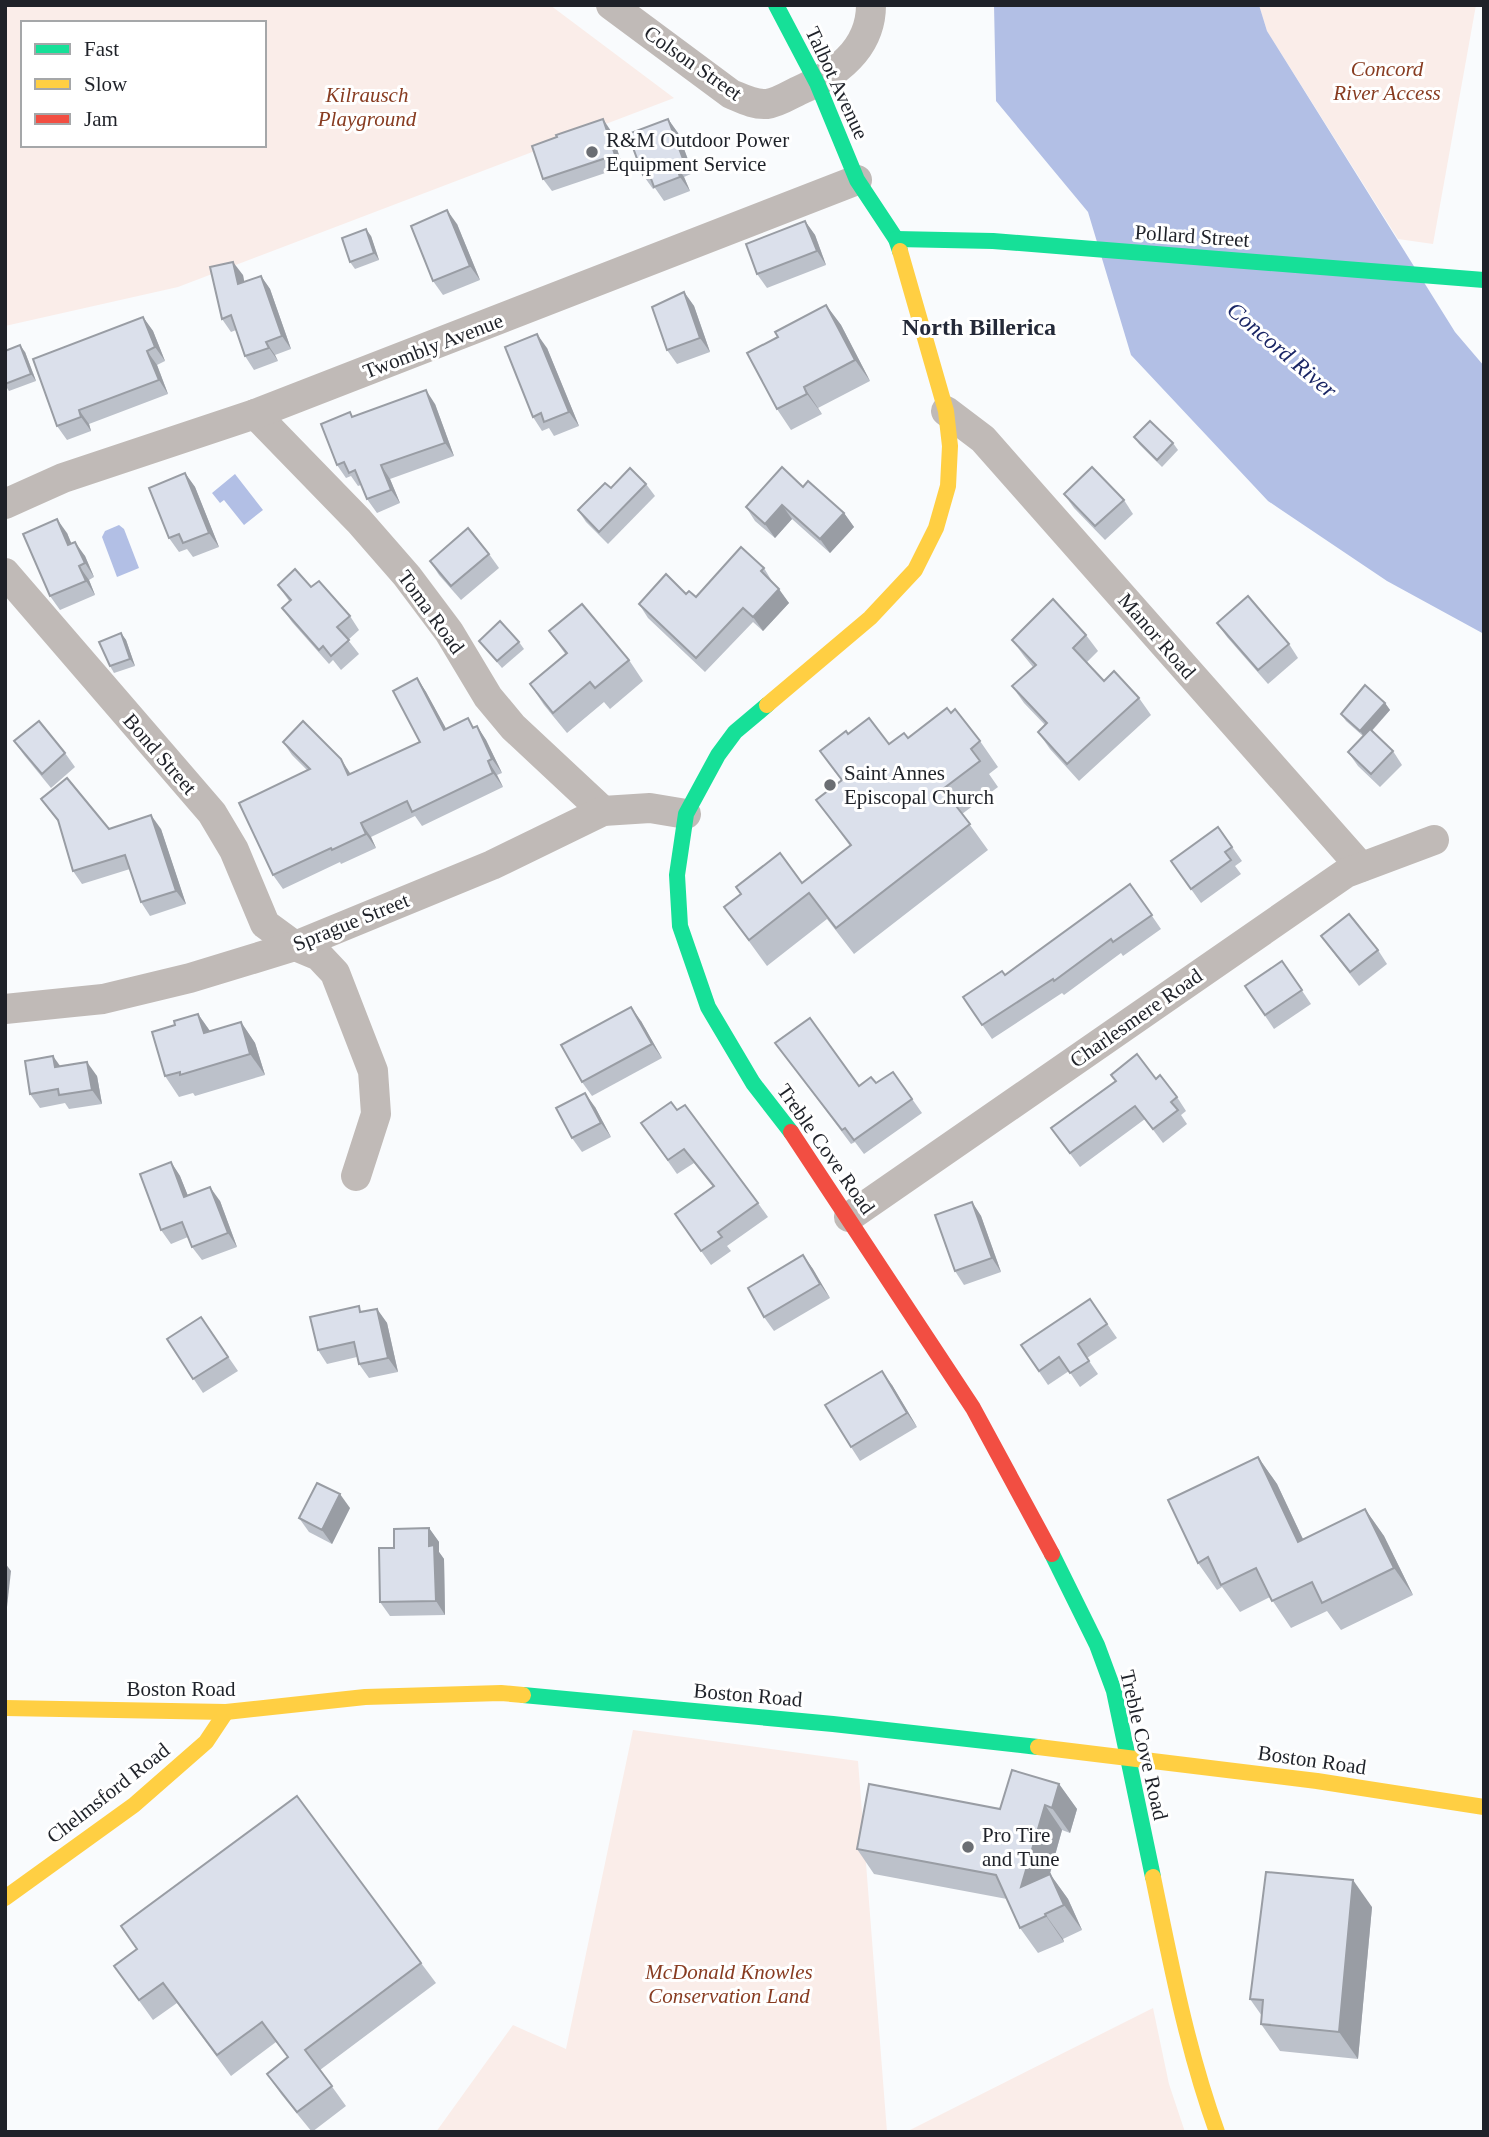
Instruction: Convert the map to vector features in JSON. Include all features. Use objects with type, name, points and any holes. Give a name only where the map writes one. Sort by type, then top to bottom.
[{"type":"street","name":"Colson Street","points":[[611,5],[731,94],[753,103],[769,104],[817,83],[848,62],[865,39],[871,5]]},
{"type":"street","name":"Talbot Avenue","points":[[776,5],[817,83],[857,180]]},
{"type":"street","points":[[857,180],[896,239]]},
{"type":"street","name":"Twombly Avenue","points":[[5,504],[63,478],[255,414],[857,180]]},
{"type":"street","name":"Pollard Street","points":[[896,239],[993,241],[1477,279]]},
{"type":"street","name":"Treble Cove Road","points":[[896,239],[946,411],[950,446],[948,486],[936,528],[915,570],[870,618],[735,732],[719,755],[686,814],[677,875],[680,926],[708,1007],[753,1083],[792,1132],[973,1408],[1044,1537],[1097,1645],[1114,1691],[1182,2019],[1217,2132]]},
{"type":"street","name":"Manor Road","points":[[946,411],[983,439],[1361,867]]},
{"type":"street","name":"Toma Road","points":[[255,414],[359,521],[407,576],[449,632],[488,697],[513,727],[603,811]]},
{"type":"street","name":"Bond Street","points":[[5,573],[212,813],[234,850],[265,924],[295,946],[318,956],[335,973],[373,1071],[376,1114],[356,1175]]},
{"type":"street","name":"Sprague Street","points":[[5,1009],[103,999],[190,978],[295,946],[492,865],[603,811],[650,808],[686,814]]},
{"type":"street","name":"Charlesmere Road","points":[[849,1217],[1346,873],[1434,840]]},
{"type":"street","name":"Boston Road","points":[[5,1708],[226,1712],[365,1696],[501,1693],[833,1724],[1128,1758],[1317,1781],[1484,1807]]},
{"type":"street","name":"Chelmsford Road","points":[[5,1898],[134,1805],[206,1742],[226,1712]]},
{"type":"green space","name":"Kilrausch Playground","points":[[5,5],[550,5],[674,98],[178,287],[5,326]]},
{"type":"green space","name":"Concord River Access","points":[[1259,5],[1476,5],[1433,244],[1398,239],[1267,31]]},
{"type":"green space","name":"McDonald Knowles Conservation Land","points":[[633,1730],[858,1761],[887,2132],[436,2132],[513,2025],[566,2049]]},
{"type":"green space","points":[[1153,2008],[1169,2084],[1185,2132],[906,2132]]},
{"type":"water","name":"Concord River","points":[[994,5],[1259,5],[1267,31],[1455,332],[1484,366],[1484,634],[1387,581],[1268,501],[1131,355],[1088,212],[996,101]]},
{"type":"water","points":[[235,474],[263,510],[244,525],[224,500],[220,503],[212,493]]},
{"type":"water","points":[[119,525],[124,529],[139,568],[117,577],[102,537],[105,531]]},
{"type":"building","points":[[603,119],[615,155],[543,179],[532,146]]},
{"type":"building","points":[[668,119],[683,159],[675,163],[680,177],[654,187],[649,173],[643,175],[628,134]]},
{"type":"building","points":[[447,210],[470,266],[433,281],[411,226]]},
{"type":"building","points":[[805,221],[817,251],[757,274],[746,244]]},
{"type":"building","points":[[366,229],[374,253],[350,262],[342,238]]},
{"type":"building","points":[[233,262],[238,284],[261,276],[282,336],[266,342],[269,348],[245,356],[231,315],[222,319],[210,267]]},
{"type":"building","points":[[684,292],[700,338],[667,350],[652,307]]},
{"type":"building","points":[[826,305],[855,360],[804,387],[807,394],[777,409],[747,353],[778,337],[775,332]]},
{"type":"building","points":[[143,317],[155,347],[147,351],[159,380],[79,410],[81,417],[57,426],[33,359]]},
{"type":"building","points":[[537,334],[569,412],[544,422],[541,413],[533,417],[505,347]]},
{"type":"building","points":[[20,345],[31,374],[5,384],[5,351]]},
{"type":"building","points":[[426,390],[445,443],[381,465],[391,490],[367,499],[355,470],[349,473],[344,462],[337,465],[321,424],[350,412],[352,417]]},
{"type":"building","points":[[1150,421],[1173,443],[1157,460],[1134,437]]},
{"type":"building","points":[[782,467],[803,487],[808,481],[844,513],[820,539],[782,505],[765,524],[746,507]]},
{"type":"building","points":[[1092,467],[1124,500],[1095,526],[1064,494]]},
{"type":"building","points":[[630,468],[646,484],[599,532],[578,510],[605,483],[611,488]]},
{"type":"building","points":[[185,473],[209,533],[183,543],[179,534],[169,538],[149,488]]},
{"type":"building","points":[[57,519],[68,545],[75,542],[85,563],[79,566],[86,581],[50,596],[23,534]]},
{"type":"building","points":[[468,528],[489,554],[451,586],[430,561]]},
{"type":"building","points":[[741,547],[764,568],[761,571],[779,589],[753,617],[743,608],[696,658],[639,604],[666,574],[686,594],[689,591],[696,597]]},
{"type":"building","points":[[295,569],[311,587],[319,581],[350,616],[337,627],[349,640],[331,656],[323,646],[319,650],[282,608],[291,600],[278,585]]},
{"type":"building","points":[[1248,596],[1289,644],[1258,670],[1217,623]]},
{"type":"building","points":[[1053,599],[1086,635],[1073,648],[1104,681],[1114,671],[1139,698],[1067,764],[1038,732],[1047,723],[1012,686],[1036,665],[1012,640]]},
{"type":"building","points":[[582,604],[629,660],[595,688],[590,682],[553,713],[530,684],[567,653],[549,631]]},
{"type":"building","points":[[500,621],[519,642],[497,661],[479,641]]},
{"type":"building","points":[[121,633],[130,659],[110,666],[99,642]]},
{"type":"building","points":[[417,678],[444,730],[468,718],[473,728],[477,726],[492,759],[488,761],[493,773],[412,812],[407,801],[361,823],[366,834],[273,875],[239,803],[310,769],[283,742],[303,721],[341,759],[348,775],[420,742],[393,691]]},
{"type":"building","points":[[1365,685],[1385,703],[1360,731],[1341,714]]},
{"type":"building","points":[[947,708],[951,713],[955,709],[980,741],[971,749],[980,761],[943,789],[970,824],[836,928],[809,893],[749,940],[724,907],[741,894],[736,887],[780,853],[802,883],[851,845],[816,800],[842,780],[820,751],[869,718],[889,744],[904,733],[908,738]]},
{"type":"building","points":[[39,721],[65,753],[42,774],[14,741]]},
{"type":"building","points":[[1370,729],[1393,751],[1371,774],[1348,752]]},
{"type":"building","points":[[67,778],[109,829],[151,815],[176,891],[141,902],[125,855],[73,871],[58,820],[41,799]]},
{"type":"building","points":[[1218,827],[1232,847],[1225,852],[1231,860],[1191,889],[1171,861]]},
{"type":"building","points":[[1130,884],[1152,915],[1113,942],[1111,939],[1054,981],[1053,979],[982,1025],[963,997],[1002,971],[1005,975]]},
{"type":"building","points":[[1349,914],[1378,950],[1350,972],[1321,936]]},
{"type":"building","points":[[1282,961],[1302,990],[1265,1015],[1245,986]]},
{"type":"building","points":[[631,1007],[652,1044],[582,1082],[561,1045]]},
{"type":"building","points":[[198,1014],[204,1033],[241,1022],[250,1054],[180,1075],[180,1072],[165,1076],[152,1032],[175,1025],[174,1021]]},
{"type":"building","points":[[810,1018],[859,1086],[871,1077],[876,1083],[893,1072],[912,1099],[854,1140],[845,1128],[842,1130],[775,1043]]},
{"type":"building","points":[[1137,1054],[1156,1079],[1160,1075],[1177,1097],[1171,1102],[1178,1110],[1153,1129],[1135,1106],[1070,1153],[1051,1128],[1116,1081],[1111,1075]]},
{"type":"building","points":[[53,1056],[55,1067],[87,1062],[92,1090],[59,1095],[58,1089],[30,1094],[25,1061]]},
{"type":"building","points":[[585,1093],[601,1123],[572,1138],[556,1108]]},
{"type":"building","points":[[671,1102],[677,1110],[685,1105],[758,1203],[718,1232],[722,1237],[701,1251],[675,1214],[714,1186],[684,1149],[668,1160],[641,1123]]},
{"type":"building","points":[[171,1162],[184,1197],[210,1187],[228,1233],[192,1247],[182,1222],[161,1230],[140,1174]]},
{"type":"building","points":[[972,1202],[992,1258],[955,1271],[935,1215]]},
{"type":"building","points":[[803,1255],[820,1284],[764,1317],[748,1288]]},
{"type":"building","points":[[1090,1299],[1107,1324],[1078,1344],[1089,1361],[1070,1373],[1059,1357],[1039,1371],[1021,1345]]},
{"type":"building","points":[[359,1306],[360,1312],[377,1309],[388,1358],[359,1364],[354,1342],[318,1350],[310,1317]]},
{"type":"building","points":[[201,1317],[228,1357],[193,1379],[167,1339]]},
{"type":"building","points":[[882,1371],[907,1413],[851,1447],[825,1405]]},
{"type":"building","points":[[1258,1457],[1298,1542],[1365,1509],[1394,1568],[1322,1603],[1312,1582],[1272,1601],[1256,1568],[1221,1585],[1208,1557],[1198,1563],[1168,1500]]},
{"type":"building","points":[[317,1483],[340,1494],[322,1530],[299,1518]]},
{"type":"building","points":[[429,1528],[429,1546],[434,1545],[436,1601],[380,1602],[379,1548],[394,1548],[394,1529]]},
{"type":"building","points":[[1012,1770],[1059,1784],[1052,1808],[1045,1805],[1021,1887],[1050,1874],[1064,1905],[1045,1914],[1046,1916],[1020,1928],[996,1875],[857,1849],[869,1784],[1000,1809]]},
{"type":"building","points":[[297,1796],[421,1963],[305,2050],[332,2086],[297,2112],[267,2074],[288,2057],[262,2022],[217,2055],[163,1983],[139,2000],[114,1966],[137,1949],[121,1926]]},
{"type":"building","points":[[1266,1872],[1353,1880],[1339,2032],[1261,2024],[1263,2000],[1250,1999]]},
{"type":"traffic: fast","points":[[776,5],[817,83],[857,180],[896,239],[900,251]]},
{"type":"traffic: fast","points":[[896,239],[993,241],[1484,280]]},
{"type":"traffic: fast","points":[[767,705],[735,732],[718,755],[686,814],[677,875],[680,926],[708,1007],[753,1083],[791,1132]]},
{"type":"traffic: fast","points":[[1052,1554],[1097,1645],[1114,1691],[1153,1877]]},
{"type":"traffic: fast","points":[[523,1695],[833,1724],[1038,1747]]},
{"type":"traffic: slow","points":[[767,705],[870,618],[915,570],[936,528],[948,486],[950,446],[946,411],[900,251]]},
{"type":"traffic: slow","points":[[5,1708],[226,1712],[365,1697],[501,1693],[523,1695]]},
{"type":"traffic: slow","points":[[5,1898],[134,1805],[206,1742],[226,1712]]},
{"type":"traffic: slow","points":[[1038,1747],[1317,1781],[1484,1807]]},
{"type":"traffic: slow","points":[[1153,1877],[1188,2038],[1217,2132]]},
{"type":"traffic: jam","points":[[791,1132],[973,1408],[1052,1554]]},
{"type":"place","name":"R&M Outdoor Power Equipment Service","points":[[592,152]]},
{"type":"place","name":"Saint Annes Episcopal Church","points":[[830,785]]},
{"type":"place","name":"Pro Tire and Tune","points":[[968,1847]]},
{"type":"district","name":"North Billerica","points":[[979,327]]}]
